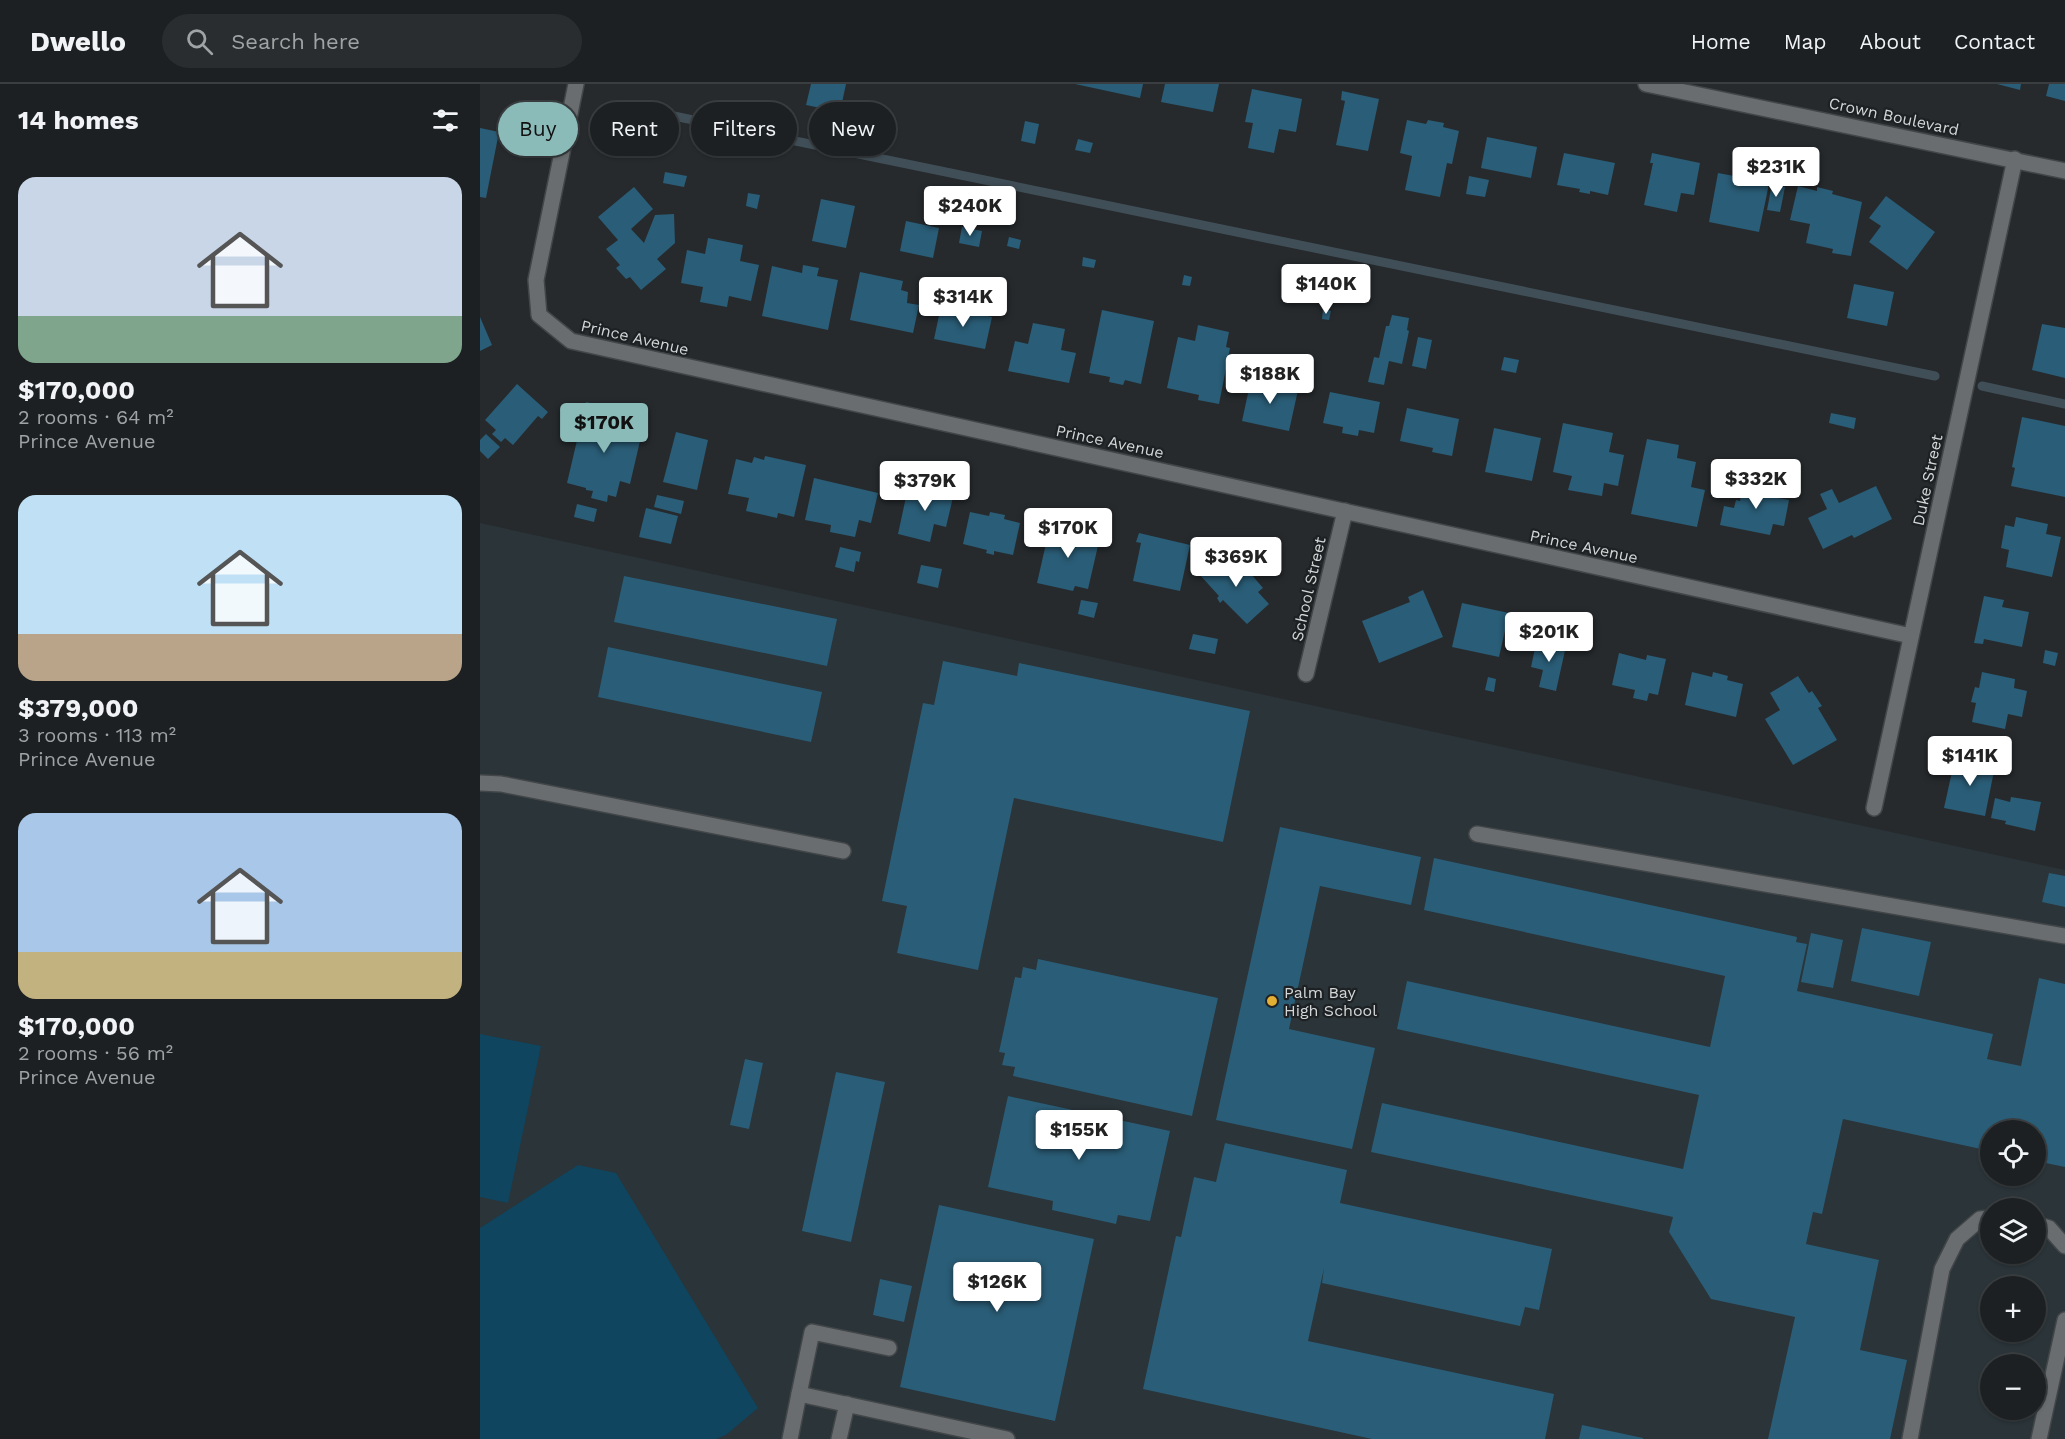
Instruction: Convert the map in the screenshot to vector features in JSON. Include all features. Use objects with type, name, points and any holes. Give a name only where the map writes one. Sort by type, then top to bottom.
[{"type":"street","name":"Prince Avenue","points":[[576,84],[536,280],[539,315],[571,341],[1911,636]]},
{"type":"street","name":"Crown Boulevard","points":[[1646,84],[1666,86],[2065,171]]},
{"type":"street","name":"Duke Street","points":[[1874,808],[2015,159]]},
{"type":"street","name":"School Street","points":[[1306,674],[1345,511]]},
{"type":"street","points":[[480,783],[501,784],[843,851]]},
{"type":"street","points":[[1477,834],[2065,936]]},
{"type":"street","points":[[1910,1439],[1942,1269],[1957,1239],[1980,1219]]},
{"type":"street","points":[[2046,1227],[2065,1246]]},
{"type":"street","points":[[2039,1439],[2065,1320]]},
{"type":"street","points":[[790,1439],[812,1332],[889,1348]]},
{"type":"street","points":[[799,1394],[1007,1439]]},
{"type":"street","points":[[839,1439],[846,1404]]},
{"type":"shaded area","name":"Palm Bay High School","points":[[480,523],[2065,870],[2065,1439],[480,1439]]},
{"type":"shaded area","points":[[480,1034],[541,1046],[508,1203],[480,1197]]},
{"type":"shaded area","points":[[578,1165],[616,1173],[758,1408],[726,1435],[716,1439],[480,1439],[480,1228]]},
{"type":"building","points":[[811,84],[846,84],[842,102],[809,102],[809,106],[806,105]]},
{"type":"building","points":[[1075,84],[1143,84],[1140,98]]},
{"type":"building","points":[[1165,84],[1219,84],[1213,112],[1161,102]]},
{"type":"building","points":[[1997,84],[2021,84],[2020,90]]},
{"type":"building","points":[[2049,84],[2065,84],[2065,101],[2046,96]]},
{"type":"building","points":[[1252,89],[1302,99],[1296,132],[1279,129],[1274,153],[1248,148],[1253,123],[1245,122]]},
{"type":"building","points":[[1342,91],[1379,99],[1368,151],[1336,145],[1345,101],[1341,100]]},
{"type":"building","points":[[1407,120],[1426,124],[1428,120],[1444,123],[1443,127],[1459,131],[1452,164],[1447,163],[1440,197],[1405,190],[1412,156],[1400,153]]},
{"type":"building","points":[[1025,121],[1039,124],[1035,144],[1021,141]]},
{"type":"building","points":[[480,128],[498,132],[498,137],[486,198],[480,197]]},
{"type":"building","points":[[1487,137],[1537,147],[1531,178],[1481,168]]},
{"type":"building","points":[[1078,139],[1093,143],[1090,153],[1075,150]]},
{"type":"building","points":[[1564,153],[1615,163],[1608,195],[1590,191],[1590,194],[1579,192],[1580,189],[1557,185]]},
{"type":"building","points":[[1652,153],[1700,163],[1694,195],[1681,193],[1677,212],[1644,205],[1653,163],[1650,163]]},
{"type":"building","points":[[665,172],[687,176],[684,187],[663,183]]},
{"type":"building","points":[[1718,173],[1750,179],[1750,175],[1770,179],[1759,232],[1709,222]]},
{"type":"building","points":[[1469,176],[1489,180],[1485,197],[1466,194]]},
{"type":"building","points":[[1772,184],[1785,187],[1780,212],[1767,210]]},
{"type":"building","points":[[1798,186],[1817,191],[1817,187],[1833,191],[1832,194],[1862,202],[1851,256],[1832,253],[1833,249],[1806,243],[1810,224],[1790,220]]},
{"type":"building","points":[[634,187],[653,209],[631,229],[644,243],[655,215],[674,214],[675,243],[657,259],[666,269],[641,290],[630,277],[626,279],[616,268],[620,265],[606,249],[618,240],[598,217]]},
{"type":"building","points":[[748,193],[760,195],[757,209],[746,206]]},
{"type":"building","points":[[1886,196],[1935,232],[1907,270],[1869,242],[1881,226],[1869,218]]},
{"type":"building","points":[[821,199],[855,206],[846,248],[812,241]]},
{"type":"building","points":[[906,221],[939,228],[933,258],[900,251]]},
{"type":"building","points":[[962,227],[982,231],[979,247],[959,243]]},
{"type":"building","points":[[1009,237],[1021,240],[1019,249],[1007,246]]},
{"type":"building","points":[[708,238],[743,245],[740,261],[759,265],[751,301],[729,296],[727,307],[700,302],[703,287],[681,283],[687,250],[705,254]]},
{"type":"building","points":[[1083,257],[1096,260],[1094,268],[1082,266]]},
{"type":"building","points":[[803,265],[819,268],[817,276],[838,280],[828,330],[762,316],[772,266],[802,273]]},
{"type":"building","points":[[860,272],[903,281],[901,290],[908,292],[907,303],[919,305],[913,333],[850,320]]},
{"type":"building","points":[[1184,275],[1192,277],[1190,286],[1182,285]]},
{"type":"building","points":[[1854,284],[1894,292],[1887,326],[1847,318]]},
{"type":"building","points":[[941,306],[992,317],[985,349],[934,339]]},
{"type":"building","points":[[1323,309],[1331,311],[1329,320],[1322,319]]},
{"type":"building","points":[[1102,310],[1154,321],[1141,384],[1125,380],[1123,385],[1109,382],[1110,377],[1089,373]]},
{"type":"building","points":[[1392,315],[1409,318],[1407,330],[1409,331],[1402,364],[1389,361],[1384,385],[1368,382],[1374,357],[1379,358],[1386,326],[1389,326]]},
{"type":"building","points":[[480,317],[492,345],[480,351]]},
{"type":"building","points":[[1033,323],[1065,329],[1061,350],[1076,353],[1069,383],[1008,371],[1015,341],[1028,344]]},
{"type":"building","points":[[2042,324],[2065,328],[2065,378],[2032,370]]},
{"type":"building","points":[[1198,325],[1229,332],[1226,347],[1230,348],[1219,404],[1198,400],[1199,395],[1167,388],[1178,337],[1195,341]]},
{"type":"building","points":[[1418,337],[1432,340],[1426,369],[1412,366]]},
{"type":"building","points":[[1504,357],[1519,360],[1516,373],[1501,370]]},
{"type":"building","points":[[1252,375],[1265,378],[1264,383],[1298,390],[1289,431],[1242,421]]},
{"type":"building","points":[[517,384],[548,412],[542,419],[538,416],[513,445],[505,438],[501,442],[492,434],[496,430],[485,420]]},
{"type":"building","points":[[1330,392],[1380,402],[1374,433],[1359,430],[1358,436],[1342,433],[1343,427],[1323,423]]},
{"type":"building","points":[[586,402],[605,406],[603,418],[643,428],[630,484],[620,481],[616,497],[608,495],[607,502],[591,498],[593,491],[567,483]]},
{"type":"building","points":[[1407,408],[1459,419],[1452,456],[1432,452],[1433,448],[1400,441]]},
{"type":"building","points":[[1831,413],[1856,418],[1854,429],[1829,423]]},
{"type":"building","points":[[2022,417],[2065,426],[2065,497],[2011,486],[2015,468],[2012,467]]},
{"type":"building","points":[[1563,423],[1613,433],[1609,452],[1624,455],[1618,486],[1604,483],[1602,496],[1568,490],[1572,476],[1553,472]]},
{"type":"building","points":[[1494,428],[1541,438],[1532,481],[1485,472]]},
{"type":"building","points":[[676,432],[708,440],[697,490],[663,482]]},
{"type":"building","points":[[486,434],[500,447],[488,459],[480,451],[480,440]]},
{"type":"building","points":[[1647,439],[1679,445],[1677,458],[1696,462],[1691,487],[1705,490],[1697,527],[1631,514]]},
{"type":"building","points":[[765,456],[806,465],[794,517],[778,513],[777,518],[746,511],[749,498],[728,494],[736,459],[752,463],[754,457],[764,460]]},
{"type":"building","points":[[814,478],[878,493],[871,523],[859,520],[855,537],[830,532],[831,525],[805,520]]},
{"type":"building","points":[[909,483],[954,493],[946,527],[934,524],[930,542],[898,534]]},
{"type":"building","points":[[1744,483],[1780,490],[1778,498],[1789,500],[1784,526],[1773,524],[1770,535],[1720,525],[1724,506],[1734,508],[1736,500],[1740,501]]},
{"type":"building","points":[[1876,486],[1892,519],[1854,538],[1852,535],[1823,549],[1808,518],[1827,509],[1820,494],[1832,489],[1839,503]]},
{"type":"building","points":[[657,495],[684,501],[681,514],[654,507]]},
{"type":"building","points":[[577,504],[597,509],[594,522],[574,517]]},
{"type":"building","points":[[646,508],[678,516],[671,544],[639,537]]},
{"type":"building","points":[[970,512],[989,516],[990,512],[1005,515],[1004,519],[1020,523],[1013,555],[994,551],[994,555],[986,553],[987,550],[963,544]]},
{"type":"building","points":[[2016,517],[2048,524],[2046,534],[2061,537],[2052,577],[2006,567],[2009,550],[2001,548],[2005,525],[2014,527]]},
{"type":"building","points":[[1050,526],[1100,537],[1088,589],[1075,586],[1073,591],[1037,583]]},
{"type":"building","points":[[1139,533],[1190,545],[1180,591],[1133,581],[1141,543],[1136,542]]},
{"type":"building","points":[[840,547],[861,552],[854,572],[835,567]]},
{"type":"building","points":[[1226,553],[1247,576],[1251,574],[1263,588],[1258,592],[1269,604],[1247,624],[1223,600],[1220,603],[1217,598],[1219,596],[1200,575]]},
{"type":"building","points":[[921,565],[942,569],[938,588],[917,583]]},
{"type":"building","points":[[624,576],[837,619],[827,666],[614,622]]},
{"type":"building","points":[[1423,590],[1443,637],[1379,663],[1362,621],[1410,602],[1408,597]]},
{"type":"building","points":[[1984,596],[2004,600],[2002,607],[2029,612],[2022,647],[1984,639],[1983,644],[1974,643]]},
{"type":"building","points":[[1081,600],[1098,603],[1094,618],[1078,614]]},
{"type":"building","points":[[1462,603],[1509,613],[1499,657],[1452,647]]},
{"type":"building","points":[[1193,634],[1218,639],[1215,654],[1189,649]]},
{"type":"building","points":[[1537,639],[1566,646],[1556,691],[1539,687],[1543,670],[1531,667]]},
{"type":"building","points":[[608,647],[822,692],[811,742],[598,697]]},
{"type":"building","points":[[2045,650],[2058,653],[2055,666],[2043,663]]},
{"type":"building","points":[[1619,653],[1646,660],[1647,655],[1666,659],[1658,695],[1649,693],[1647,701],[1633,698],[1635,690],[1612,685]]},
{"type":"building","points":[[943,661],[1017,676],[1019,663],[1250,711],[1223,842],[1014,798],[978,970],[897,953],[907,906],[882,901],[923,703],[934,705]]},
{"type":"building","points":[[1692,672],[1712,677],[1713,672],[1728,676],[1727,680],[1743,684],[1736,717],[1685,705]]},
{"type":"building","points":[[1982,672],[2015,679],[2014,688],[2027,691],[2022,717],[2008,714],[2005,729],[1972,722],[1976,703],[1971,702],[1975,687],[1979,688]]},
{"type":"building","points":[[1798,676],[1809,693],[1812,691],[1822,706],[1818,708],[1837,740],[1793,765],[1765,719],[1780,710],[1770,693]]},
{"type":"building","points":[[1488,677],[1496,679],[1494,692],[1485,690]]},
{"type":"building","points":[[1955,758],[1995,766],[1985,816],[1944,808]]},
{"type":"building","points":[[2011,797],[2041,802],[2035,831],[1991,818],[1995,798],[2010,802]]},
{"type":"building","points":[[1280,827],[1421,857],[1411,905],[1320,886],[1289,1029],[1375,1048],[1352,1149],[1216,1120]]},
{"type":"building","points":[[1434,858],[1797,937],[1796,942],[1807,944],[1797,991],[1993,1034],[1987,1059],[2021,1066],[2039,978],[2065,984],[2065,1167],[2046,1163],[2046,1120],[1980,1120],[1980,1149],[1843,1119],[1822,1214],[1813,1212],[1806,1244],[1879,1260],[1860,1350],[1907,1360],[1890,1439],[1768,1439],[1795,1317],[1711,1299],[1669,1232],[1673,1217],[1371,1152],[1382,1103],[1683,1169],[1699,1095],[1397,1029],[1407,981],[1710,1047],[1725,976],[1424,910]]},
{"type":"building","points":[[2049,873],[2065,876],[2065,907],[2042,902]]},
{"type":"building","points":[[1862,928],[1931,942],[1919,996],[1851,981]]},
{"type":"building","points":[[1811,933],[1843,940],[1833,988],[1801,982]]},
{"type":"building","points":[[1038,959],[1218,998],[1192,1116],[1013,1076],[1015,1067],[1002,1065],[1005,1053],[999,1052],[1015,977],[1021,978],[1023,967],[1036,970]]},
{"type":"building","points":[[745,1059],[763,1063],[749,1129],[730,1125]]},
{"type":"building","points":[[836,1072],[885,1082],[851,1242],[802,1231]]},
{"type":"building","points":[[1008,1096],[1170,1131],[1150,1221],[1118,1215],[1116,1224],[1052,1210],[1053,1201],[988,1187]]},
{"type":"building","points":[[1225,1143],[1347,1170],[1340,1203],[1552,1249],[1539,1310],[1525,1307],[1520,1326],[1322,1283],[1324,1268],[1308,1341],[1554,1394],[1545,1439],[1372,1439],[1143,1389],[1176,1236],[1181,1237],[1194,1177],[1216,1182]]},
{"type":"building","points":[[939,1205],[1094,1239],[1055,1421],[900,1387]]},
{"type":"building","points":[[880,1279],[912,1286],[904,1322],[873,1315]]},
{"type":"building","points":[[1582,1425],[1643,1438],[1643,1439],[1579,1439]]},
{"type":"waterway","points":[[679,117],[1935,376]]},
{"type":"waterway","points":[[1982,386],[2065,404]]},
{"type":"place","name":"Palm Bay High School","points":[[1272,1001]]}]
